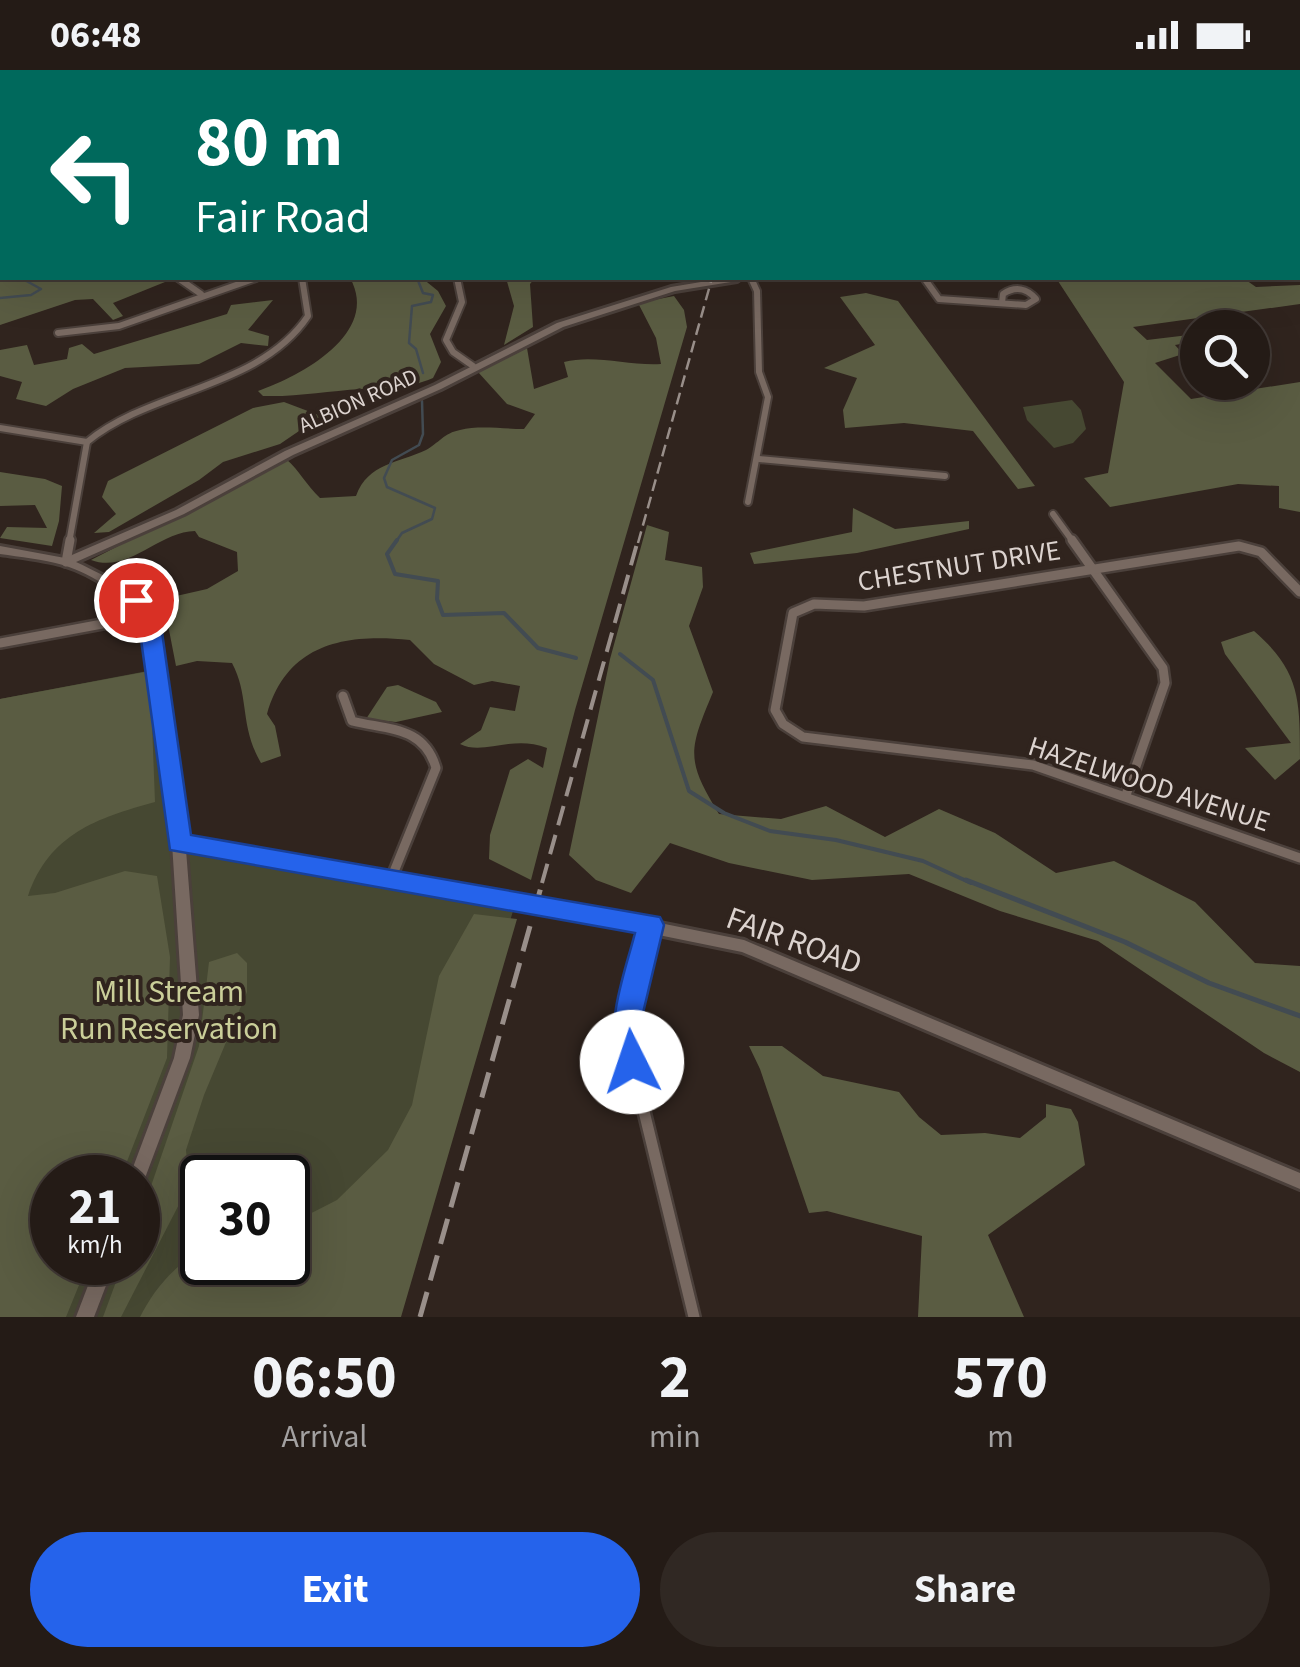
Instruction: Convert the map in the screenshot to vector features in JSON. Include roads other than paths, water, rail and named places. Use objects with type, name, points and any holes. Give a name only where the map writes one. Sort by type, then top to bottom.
[{"type":"street","points":[[181,280],[201,294]]},
{"type":"street","points":[[58,333],[119,326],[249,280]]},
{"type":"street","points":[[66,562],[87,442],[105,427],[272,353],[298,334],[308,317],[309,301],[303,280]]},
{"type":"street","points":[[457,280],[462,302],[446,340],[453,352],[473,366]]},
{"type":"street","name":"ALBION ROAD","points":[[66,562],[180,512],[302,447],[438,387],[560,325],[612,306],[728,280]]},
{"type":"street","points":[[748,502],[768,397],[759,372],[758,291],[752,280]]},
{"type":"street","points":[[926,280],[940,299],[1026,305],[1036,298],[1029,291],[1012,289],[1002,294],[1002,302]]},
{"type":"street","points":[[0,428],[87,442]]},
{"type":"street","points":[[759,459],[944,476]]},
{"type":"street","points":[[1053,514],[1163,668],[1165,683],[1126,794]]},
{"type":"street","points":[[1092,568],[1239,546],[1261,552],[1300,592]]},
{"type":"street","points":[[0,550],[66,562],[121,588],[136,600],[150,625],[179,843],[191,984],[188,1036],[145,1155]]},
{"type":"street","name":"CHESTNUT DRIVE","points":[[803,737],[783,724],[775,710],[793,613],[802,608],[864,606],[1092,568]]},
{"type":"street","points":[[0,643],[145,616]]},
{"type":"street","points":[[343,696],[352,721],[374,728],[402,729],[421,737],[434,749],[436,768],[391,879]]},
{"type":"street","name":"HAZELWOOD AVENUE","points":[[803,737],[1032,765],[1126,794],[1300,858]]},
{"type":"street","name":"FAIR ROAD","points":[[179,843],[651,925],[744,946],[1300,1181]]},
{"type":"street","points":[[651,925],[629,1013],[632,1062],[694,1317]]},
{"type":"street","points":[[85,1317],[97,1285]]},
{"type":"waterway","points":[[0,298],[31,295],[41,289],[25,280]]},
{"type":"waterway","points":[[418,280],[423,293],[433,295],[431,302],[412,306],[409,343],[416,349],[423,373]]},
{"type":"waterway","points":[[395,543],[402,533],[432,519],[435,508],[387,487],[384,478],[392,460],[419,445],[423,434],[422,401]]},
{"type":"waterway","points":[[397,540],[387,554],[395,574],[438,581],[437,599],[443,615],[504,613],[538,648],[576,658]]},
{"type":"waterway","points":[[620,654],[653,680],[689,791],[724,813],[770,831],[836,840],[923,861],[971,883]]},
{"type":"waterway","points":[[966,880],[1125,942],[1209,983],[1300,1016]]},
{"type":"railway","points":[[638,543],[711,280]]},
{"type":"railway","points":[[542,883],[638,540]]},
{"type":"railway","points":[[420,1317],[543,880]]},
{"type":"park label","name":"Mill Stream Run Reservation","points":[[169,1010]]}]
